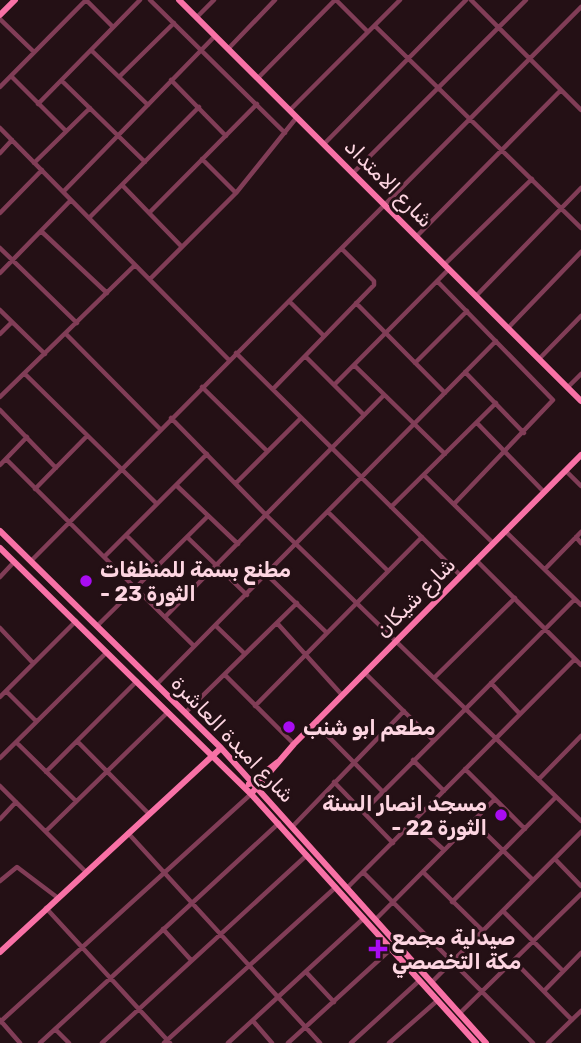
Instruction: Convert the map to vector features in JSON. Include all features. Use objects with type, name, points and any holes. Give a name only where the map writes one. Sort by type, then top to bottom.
[{"type":"main road","points":[[0,17],[15,0]]},
{"type":"main road","name":"شارع الامتداد","points":[[179,0],[581,398]]},
{"type":"main road","name":"شارع شيكان","points":[[251,794],[294,744],[580,455]]},
{"type":"main road","name":"شارع امبدة العاشرة","points":[[0,531],[221,748],[460,1013],[482,1042]]},
{"type":"main road","name":"شارع امبدة العاشرة","points":[[0,548],[251,794],[438,1000],[482,1042]]},
{"type":"main road","points":[[97,642],[105,634]]},
{"type":"main road","points":[[0,952],[221,748]]},
{"type":"main road","name":"شارع شيكان","points":[[245,788],[278,762]]},
{"type":"street","points":[[0,87],[86,0],[113,26]]},
{"type":"street","points":[[38,104],[140,0]]},
{"type":"street","points":[[150,0],[285,133]]},
{"type":"street","points":[[196,18],[214,0]]},
{"type":"street","points":[[228,49],[275,0]]},
{"type":"street","points":[[258,78],[335,0],[368,32]]},
{"type":"street","points":[[290,110],[400,0]]},
{"type":"street","points":[[324,144],[466,0]]},
{"type":"street","points":[[471,0],[581,110]]},
{"type":"street","points":[[353,173],[526,0]]},
{"type":"street","points":[[31,561],[581,7]]},
{"type":"street","points":[[0,17],[34,52]]},
{"type":"street","points":[[119,77],[174,23]]},
{"type":"street","points":[[374,26],[581,228]]},
{"type":"street","points":[[63,192],[215,36]]},
{"type":"street","points":[[91,50],[148,105]]},
{"type":"street","points":[[11,76],[66,131]]},
{"type":"street","points":[[172,80],[226,136]]},
{"type":"street","points":[[62,81],[145,162]]},
{"type":"street","points":[[417,236],[561,90]]},
{"type":"street","points":[[149,213],[257,104]]},
{"type":"street","points":[[89,218],[199,107]]},
{"type":"street","points":[[34,163],[90,108]]},
{"type":"street","points":[[149,279],[236,193],[298,117]]},
{"type":"street","points":[[0,128],[229,360]]},
{"type":"street","points":[[0,153],[12,140]]},
{"type":"street","points":[[202,159],[236,193]]},
{"type":"street","points":[[0,214],[42,170]]},
{"type":"street","points":[[334,385],[438,281],[448,266],[532,180]]},
{"type":"street","points":[[122,185],[182,247]]},
{"type":"street","points":[[477,295],[581,188]]},
{"type":"street","points":[[0,274],[71,200]]},
{"type":"street","points":[[41,231],[107,293]]},
{"type":"street","points":[[0,248],[77,323]]},
{"type":"street","points":[[272,389],[375,282],[342,248]]},
{"type":"street","points":[[509,327],[581,252]]},
{"type":"street","points":[[0,397],[135,265]]},
{"type":"street","points":[[438,281],[553,400],[454,504]]},
{"type":"street","points":[[289,301],[324,336]]},
{"type":"street","points":[[356,303],[445,393]]},
{"type":"street","points":[[0,310],[45,354]]},
{"type":"street","points":[[415,363],[467,311]]},
{"type":"street","points":[[540,358],[581,316]]},
{"type":"street","points":[[0,334],[12,321]]},
{"type":"street","points":[[66,334],[160,429]]},
{"type":"street","points":[[156,685],[496,341]]},
{"type":"street","points":[[236,353],[461,576]]},
{"type":"street","points":[[305,356],[363,415]]},
{"type":"street","points":[[355,366],[445,454]]},
{"type":"street","points":[[465,372],[524,433]]},
{"type":"street","points":[[25,374],[157,504]]},
{"type":"street","points":[[572,389],[581,374]]},
{"type":"street","points":[[202,387],[267,451]]},
{"type":"street","points":[[165,617],[384,395]]},
{"type":"street","points":[[391,507],[496,403]]},
{"type":"street","points":[[0,410],[56,468]]},
{"type":"street","points":[[172,418],[266,514],[581,821]]},
{"type":"street","points":[[236,483],[301,418]]},
{"type":"street","points":[[477,424],[544,492]]},
{"type":"street","points":[[35,489],[87,436]]},
{"type":"street","points":[[0,465],[27,438]]},
{"type":"street","points":[[104,557],[207,454]]},
{"type":"street","points":[[6,459],[194,646]]},
{"type":"street","points":[[565,470],[581,486]]},
{"type":"street","points":[[424,475],[493,543]]},
{"type":"street","points":[[176,485],[237,544]]},
{"type":"street","points":[[328,512],[388,571]]},
{"type":"street","points":[[97,626],[208,516]]},
{"type":"street","points":[[505,531],[581,605]]},
{"type":"street","points":[[545,569],[581,532]]},
{"type":"street","points":[[126,535],[157,566]]},
{"type":"street","points":[[187,537],[247,595]]},
{"type":"street","points":[[255,706],[422,537]]},
{"type":"street","points":[[576,537],[581,543]]},
{"type":"street","points":[[476,560],[581,665]]},
{"type":"street","points":[[0,577],[14,562]]},
{"type":"street","points":[[267,575],[327,633]]},
{"type":"street","points":[[435,677],[515,598]]},
{"type":"street","points":[[364,811],[575,598]]},
{"type":"street","points":[[185,713],[297,603]]},
{"type":"street","points":[[0,697],[76,621]]},
{"type":"street","points":[[277,623],[343,695]]},
{"type":"street","points":[[216,626],[245,654]]},
{"type":"street","points":[[0,628],[33,663]]},
{"type":"street","points":[[0,638],[5,633]]},
{"type":"street","points":[[0,758],[107,652]]},
{"type":"street","points":[[347,888],[575,659]]},
{"type":"street","points":[[365,673],[433,740]]},
{"type":"street","points":[[225,675],[294,744]]},
{"type":"street","points":[[46,772],[137,681]]},
{"type":"street","points":[[491,683],[520,714]]},
{"type":"street","points":[[6,691],[36,721]]},
{"type":"street","points":[[293,826],[404,711]]},
{"type":"street","points":[[46,831],[168,712]]},
{"type":"street","points":[[315,723],[382,790]]},
{"type":"street","points":[[539,779],[581,736]]},
{"type":"street","points":[[77,741],[149,814]]},
{"type":"street","points":[[16,742],[76,802]]},
{"type":"street","points":[[413,760],[444,791]]},
{"type":"street","points":[[465,769],[526,829]]},
{"type":"street","points":[[334,782],[393,843]]},
{"type":"street","points":[[0,786],[86,872]]},
{"type":"street","points":[[20,1043],[0,1021],[251,794]]},
{"type":"street","points":[[453,902],[556,796]]},
{"type":"street","points":[[376,919],[495,799]]},
{"type":"street","points":[[0,819],[16,802]]},
{"type":"street","points":[[473,821],[533,880]]},
{"type":"street","points":[[413,822],[444,850]]},
{"type":"street","points":[[40,1043],[279,823]]},
{"type":"street","points":[[432,982],[581,832]]},
{"type":"street","points":[[128,833],[320,1043]]},
{"type":"street","points":[[102,1043],[307,855]]},
{"type":"street","points":[[555,859],[581,886]]},
{"type":"street","points":[[0,881],[17,867],[58,898]]},
{"type":"street","points":[[423,872],[483,931]]},
{"type":"street","points":[[363,873],[533,1043]]},
{"type":"street","points":[[47,908],[167,1042],[336,887]]},
{"type":"street","points":[[460,1013],[581,894]]},
{"type":"street","points":[[503,911],[563,971]]},
{"type":"street","points":[[228,1043],[364,918]]},
{"type":"street","points":[[163,929],[191,960]]},
{"type":"street","points":[[288,1043],[392,948]]},
{"type":"street","points":[[544,991],[581,953]]},
{"type":"street","points":[[514,961],[572,1020]]},
{"type":"street","points":[[306,972],[334,1002]]},
{"type":"street","points":[[351,1043],[421,979]]},
{"type":"street","points":[[389,1043],[438,1000]]},
{"type":"street","points":[[548,1043],[581,1011]]},
{"type":"street","points":[[253,1021],[272,1043]]},
{"type":"street","points":[[55,1029],[69,1043]]},
{"type":"place","name":"مطنع بسمة للمنظفات - الثورة 23","points":[[86,581]]},
{"type":"place","name":"مطعم ابو شنب","points":[[289,727]]},
{"type":"place","name":"مسجد انصار السنة - الثورة 22","points":[[501,815]]},
{"type":"place","name":"صيدلية مجمع مكة التخصصي","points":[[378,949]]}]
